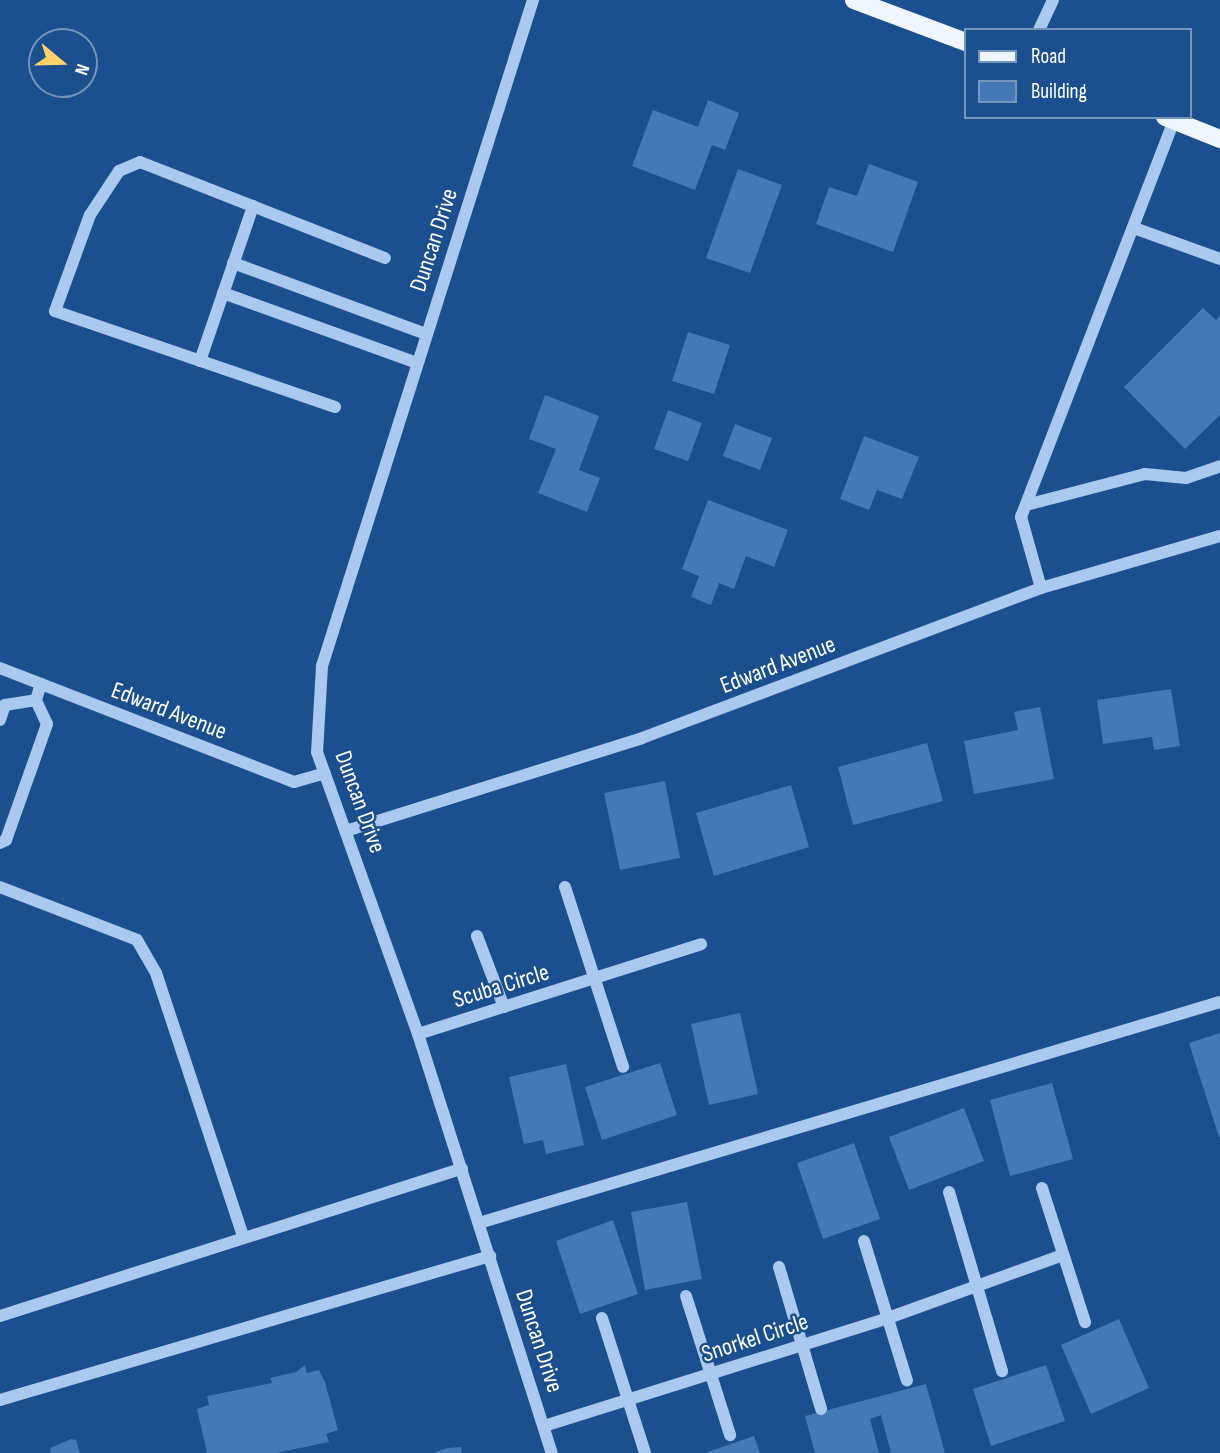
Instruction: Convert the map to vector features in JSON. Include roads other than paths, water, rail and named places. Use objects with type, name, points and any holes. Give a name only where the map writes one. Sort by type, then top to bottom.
[{"type":"main road","points":[[854,0],[964,41]]},
{"type":"main road","points":[[1169,119],[1220,139]]},
{"type":"street","name":"Duncan Drive","points":[[533,0],[322,666],[317,752],[349,830],[418,1034],[552,1453]]},
{"type":"street","points":[[1040,28],[1053,0]]},
{"type":"street","points":[[1041,589],[1021,517],[1134,228],[1169,119]]},
{"type":"street","points":[[335,407],[55,311],[90,215],[119,171],[140,162],[385,258]]},
{"type":"street","points":[[200,360],[253,206]]},
{"type":"street","points":[[1134,228],[1220,260]]},
{"type":"street","points":[[233,263],[426,334]]},
{"type":"street","points":[[223,292],[418,363]]},
{"type":"street","points":[[1026,505],[1145,474],[1186,478],[1220,466]]},
{"type":"street","name":"Edward Avenue","points":[[349,830],[642,738],[1041,589],[1220,536]]},
{"type":"street","name":"Edward Avenue","points":[[0,668],[295,782],[325,773]]},
{"type":"street","points":[[0,843],[6,840],[47,724],[36,700],[41,684]]},
{"type":"street","points":[[0,720],[5,705],[36,700]]},
{"type":"street","points":[[0,887],[137,940],[156,973],[243,1236]]},
{"type":"street","points":[[565,887],[623,1067]]},
{"type":"street","points":[[477,936],[503,1007]]},
{"type":"street","name":"Scuba Circle","points":[[418,1034],[701,944]]},
{"type":"street","points":[[479,1223],[1220,1002]]},
{"type":"street","points":[[0,1316],[243,1236],[462,1170]]},
{"type":"street","points":[[1042,1188],[1085,1322]]},
{"type":"street","points":[[949,1192],[1002,1371]]},
{"type":"street","points":[[864,1241],[907,1381]]},
{"type":"street","name":"Snorkel Circle","points":[[544,1426],[888,1318],[1063,1255]]},
{"type":"street","points":[[0,1401],[490,1256]]},
{"type":"street","points":[[779,1267],[821,1409]]},
{"type":"street","points":[[686,1296],[730,1435]]},
{"type":"street","points":[[602,1318],[645,1453]]}]
